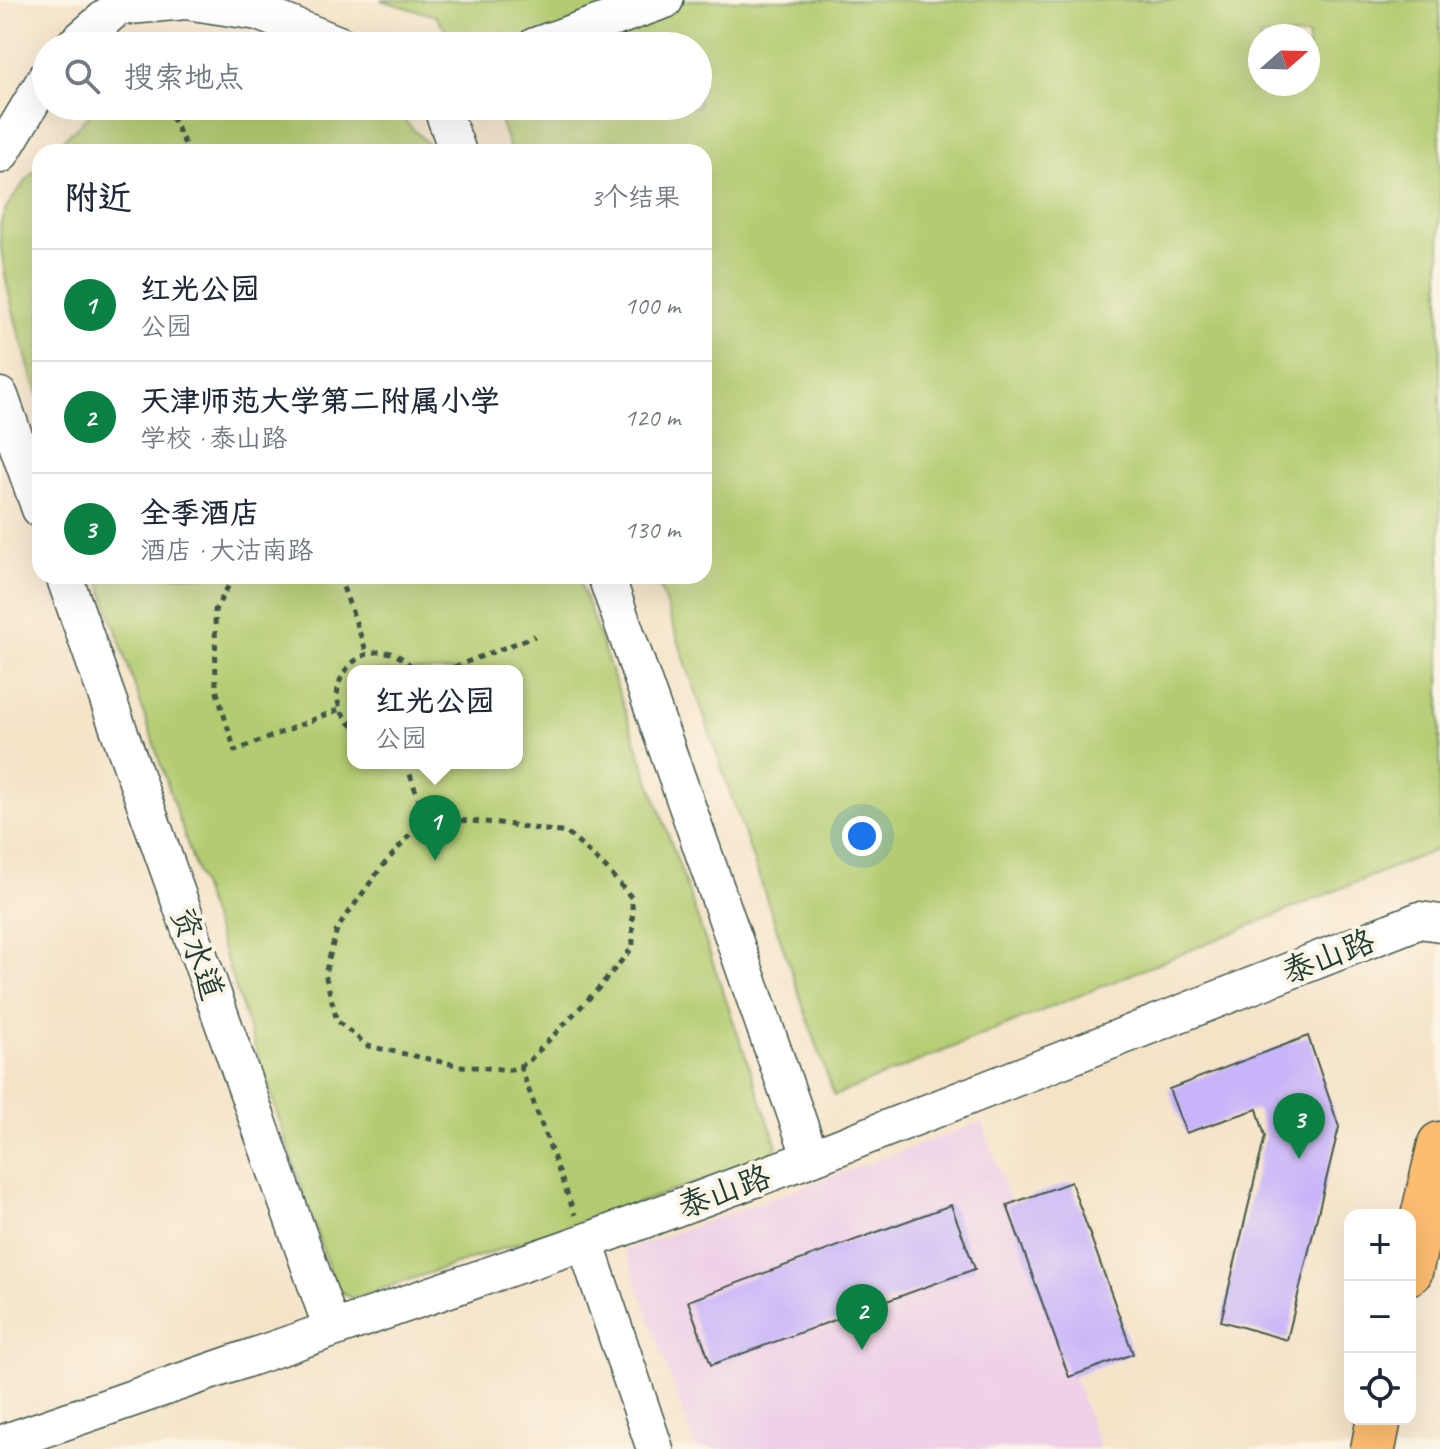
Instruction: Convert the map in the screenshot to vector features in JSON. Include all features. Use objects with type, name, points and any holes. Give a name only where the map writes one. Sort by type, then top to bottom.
[{"type":"main road","points":[[1416,1246],[1440,1144]]},
{"type":"main road","points":[[1373,1449],[1378,1425]]},
{"type":"street","points":[[575,32],[665,0]]},
{"type":"street","points":[[87,32],[116,4],[186,1],[258,12],[308,32]]},
{"type":"street","points":[[0,155],[32,101]]},
{"type":"street","points":[[446,120],[455,144]]},
{"type":"street","points":[[0,396],[32,486]]},
{"type":"street","name":"资水道","points":[[67,584],[332,1329]]},
{"type":"street","points":[[609,584],[811,1158]]},
{"type":"street","name":"泰山路","points":[[0,1444],[585,1242],[811,1158],[1420,920],[1440,923]]},
{"type":"street","points":[[585,1242],[655,1449]]},
{"type":"path","points":[[173,120],[185,144]]},
{"type":"path","points":[[230,584],[215,610],[216,689],[235,751],[340,709]]},
{"type":"path","points":[[342,584],[367,653]]},
{"type":"path","points":[[459,665],[535,636]]},
{"type":"path","points":[[349,665],[367,653],[380,651],[393,653],[410,665]]},
{"type":"path","points":[[347,667],[337,695],[340,709],[347,718]]},
{"type":"path","points":[[408,769],[425,818]]},
{"type":"path","points":[[425,818],[499,823],[567,833],[603,865],[632,898],[633,947],[559,1031],[527,1063],[510,1070],[461,1066],[368,1046],[337,1021],[325,974],[337,929],[380,869],[425,818]]},
{"type":"path","points":[[520,1066],[585,1242]]},
{"type":"shaded area","points":[[982,1122],[1100,1449],[696,1449],[625,1251]]},
{"type":"green space","points":[[380,0],[1440,0],[1440,848],[834,1096],[659,584],[712,584],[712,144],[508,144],[500,120],[712,120],[712,32],[447,32],[436,16]]},
{"type":"green space","points":[[84,120],[404,120],[428,144],[59,144]]},
{"type":"green space","points":[[32,174],[32,375],[8,290],[1,245],[3,217]]},
{"type":"green space","points":[[101,584],[581,584],[777,1146],[762,1161],[352,1299],[335,1287]]},
{"type":"building","points":[[1308,1036],[1339,1127],[1287,1340],[1221,1321],[1265,1136],[1257,1109],[1186,1133],[1169,1089]]},
{"type":"building","points":[[1071,1182],[1133,1354],[1069,1377],[1007,1205]]},
{"type":"building","points":[[951,1205],[975,1269],[711,1365],[688,1301]]},
{"type":"place","name":"红光公园","points":[[435,861]]},
{"type":"place","name":"全季酒店","points":[[1299,1159]]},
{"type":"place","name":"天津师范大学第二附属小学","points":[[862,1350]]}]
